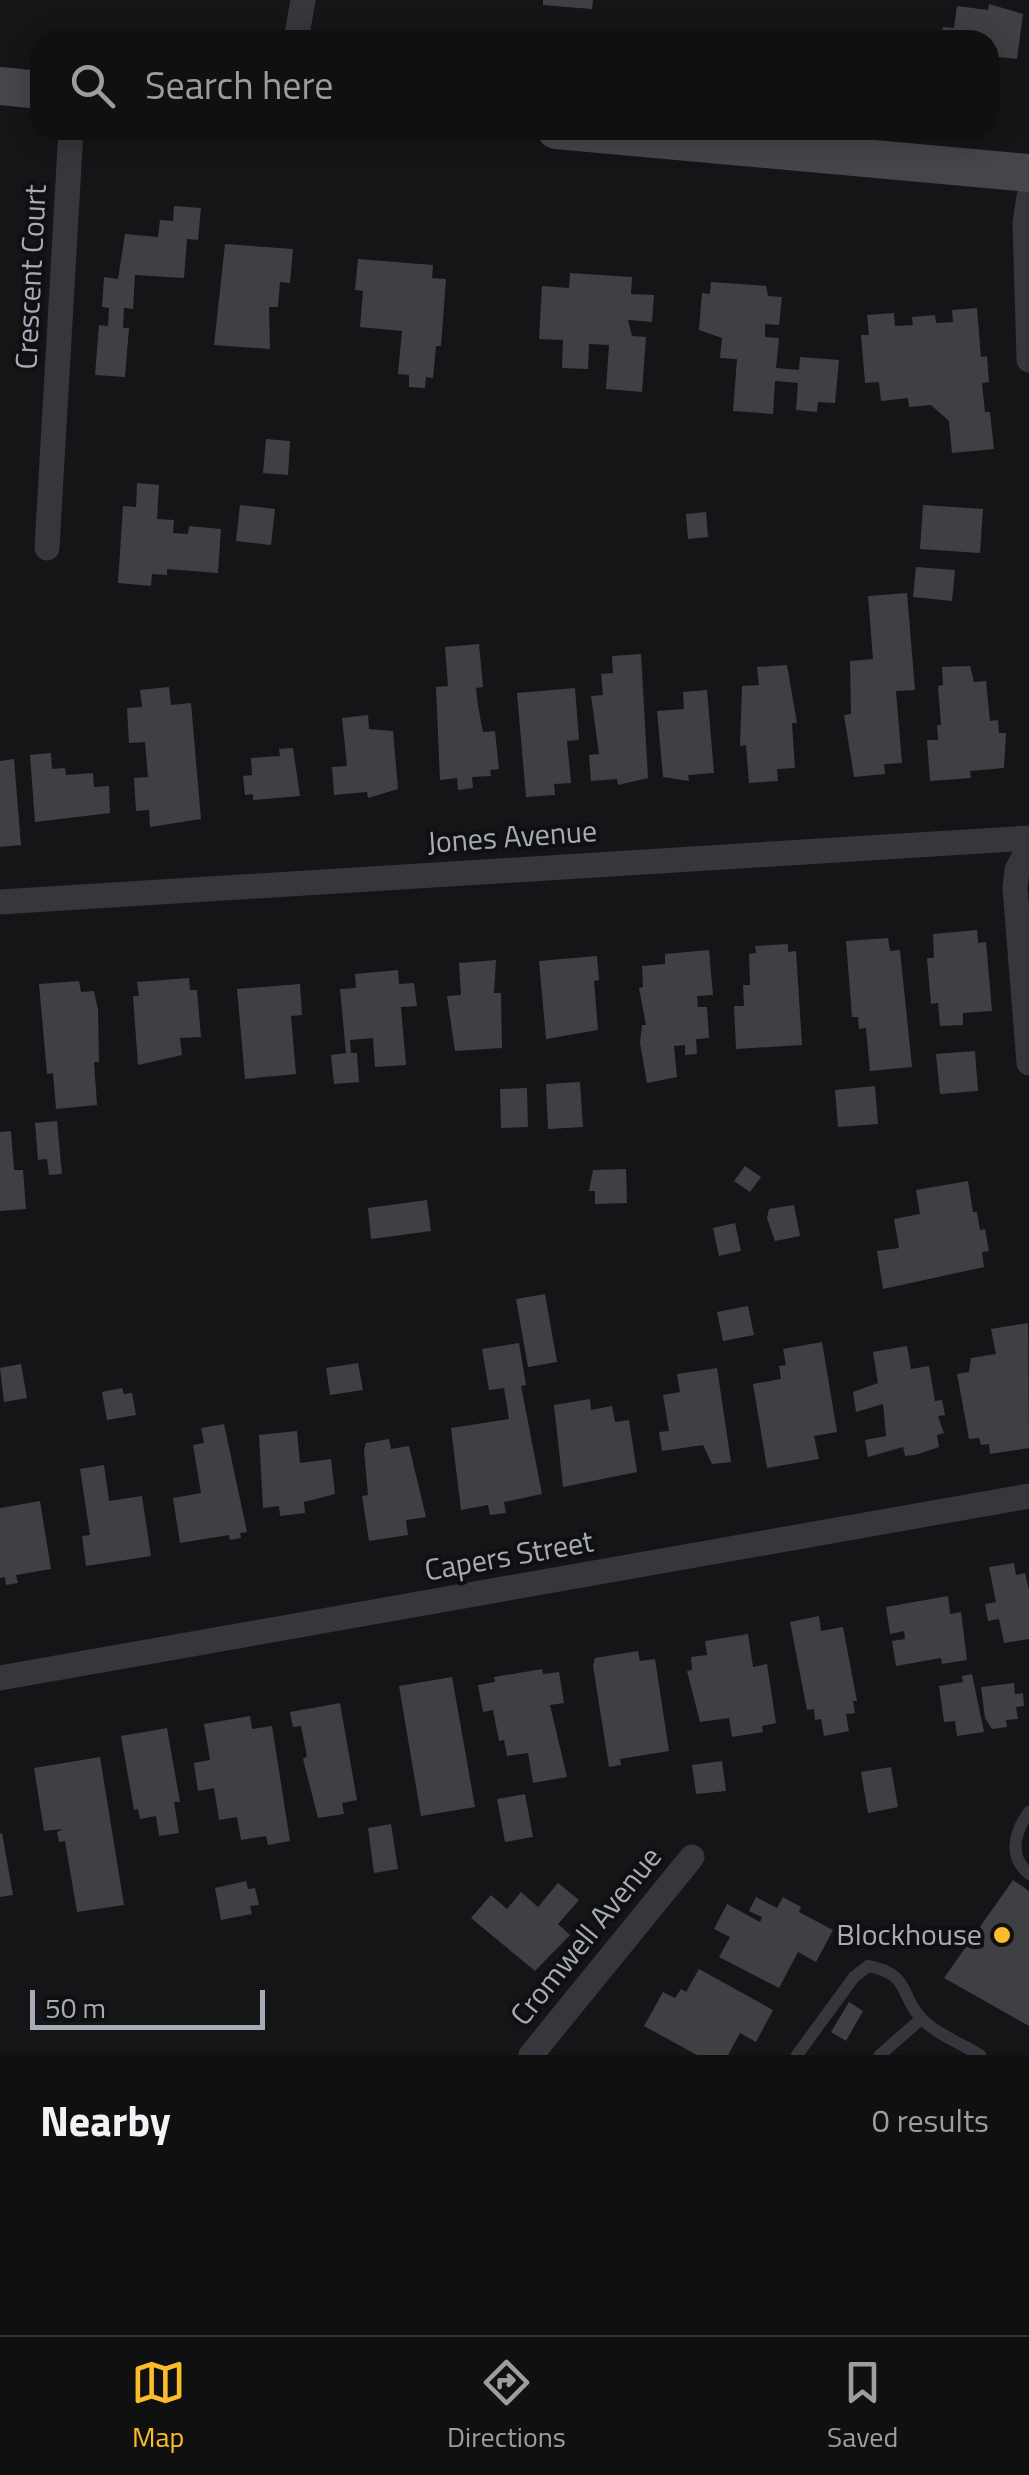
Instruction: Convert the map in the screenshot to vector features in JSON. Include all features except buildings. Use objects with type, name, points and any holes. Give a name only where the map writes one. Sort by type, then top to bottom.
[{"type":"street","points":[[298,30],[303,0]]},
{"type":"street","points":[[0,86],[30,89]]},
{"type":"street","name":"Crescent Court","points":[[47,548],[70,140]]},
{"type":"street","points":[[664,140],[1029,174]]},
{"type":"street","points":[[1029,197],[1025,224],[1029,360]]},
{"type":"street","name":"Jones Avenue","points":[[0,902],[1029,838]]},
{"type":"street","points":[[1029,847],[1017,870],[1016,888],[1029,1064]]},
{"type":"street","name":"Capers Street","points":[[0,1678],[1029,1496]]},
{"type":"street","name":"Cromwell Avenue","points":[[532,2055],[692,1857]]},
{"type":"lane","points":[[1029,1812],[1021,1823],[1014,1850],[1018,1864],[1029,1874]]},
{"type":"lane","points":[[798,2055],[854,1977],[868,1966],[886,1970],[904,1984],[921,2020],[980,2055]]},
{"type":"lane","points":[[880,2055],[921,2020]]},
{"type":"place","name":"Blockhouse","points":[[1002,1935]]}]
